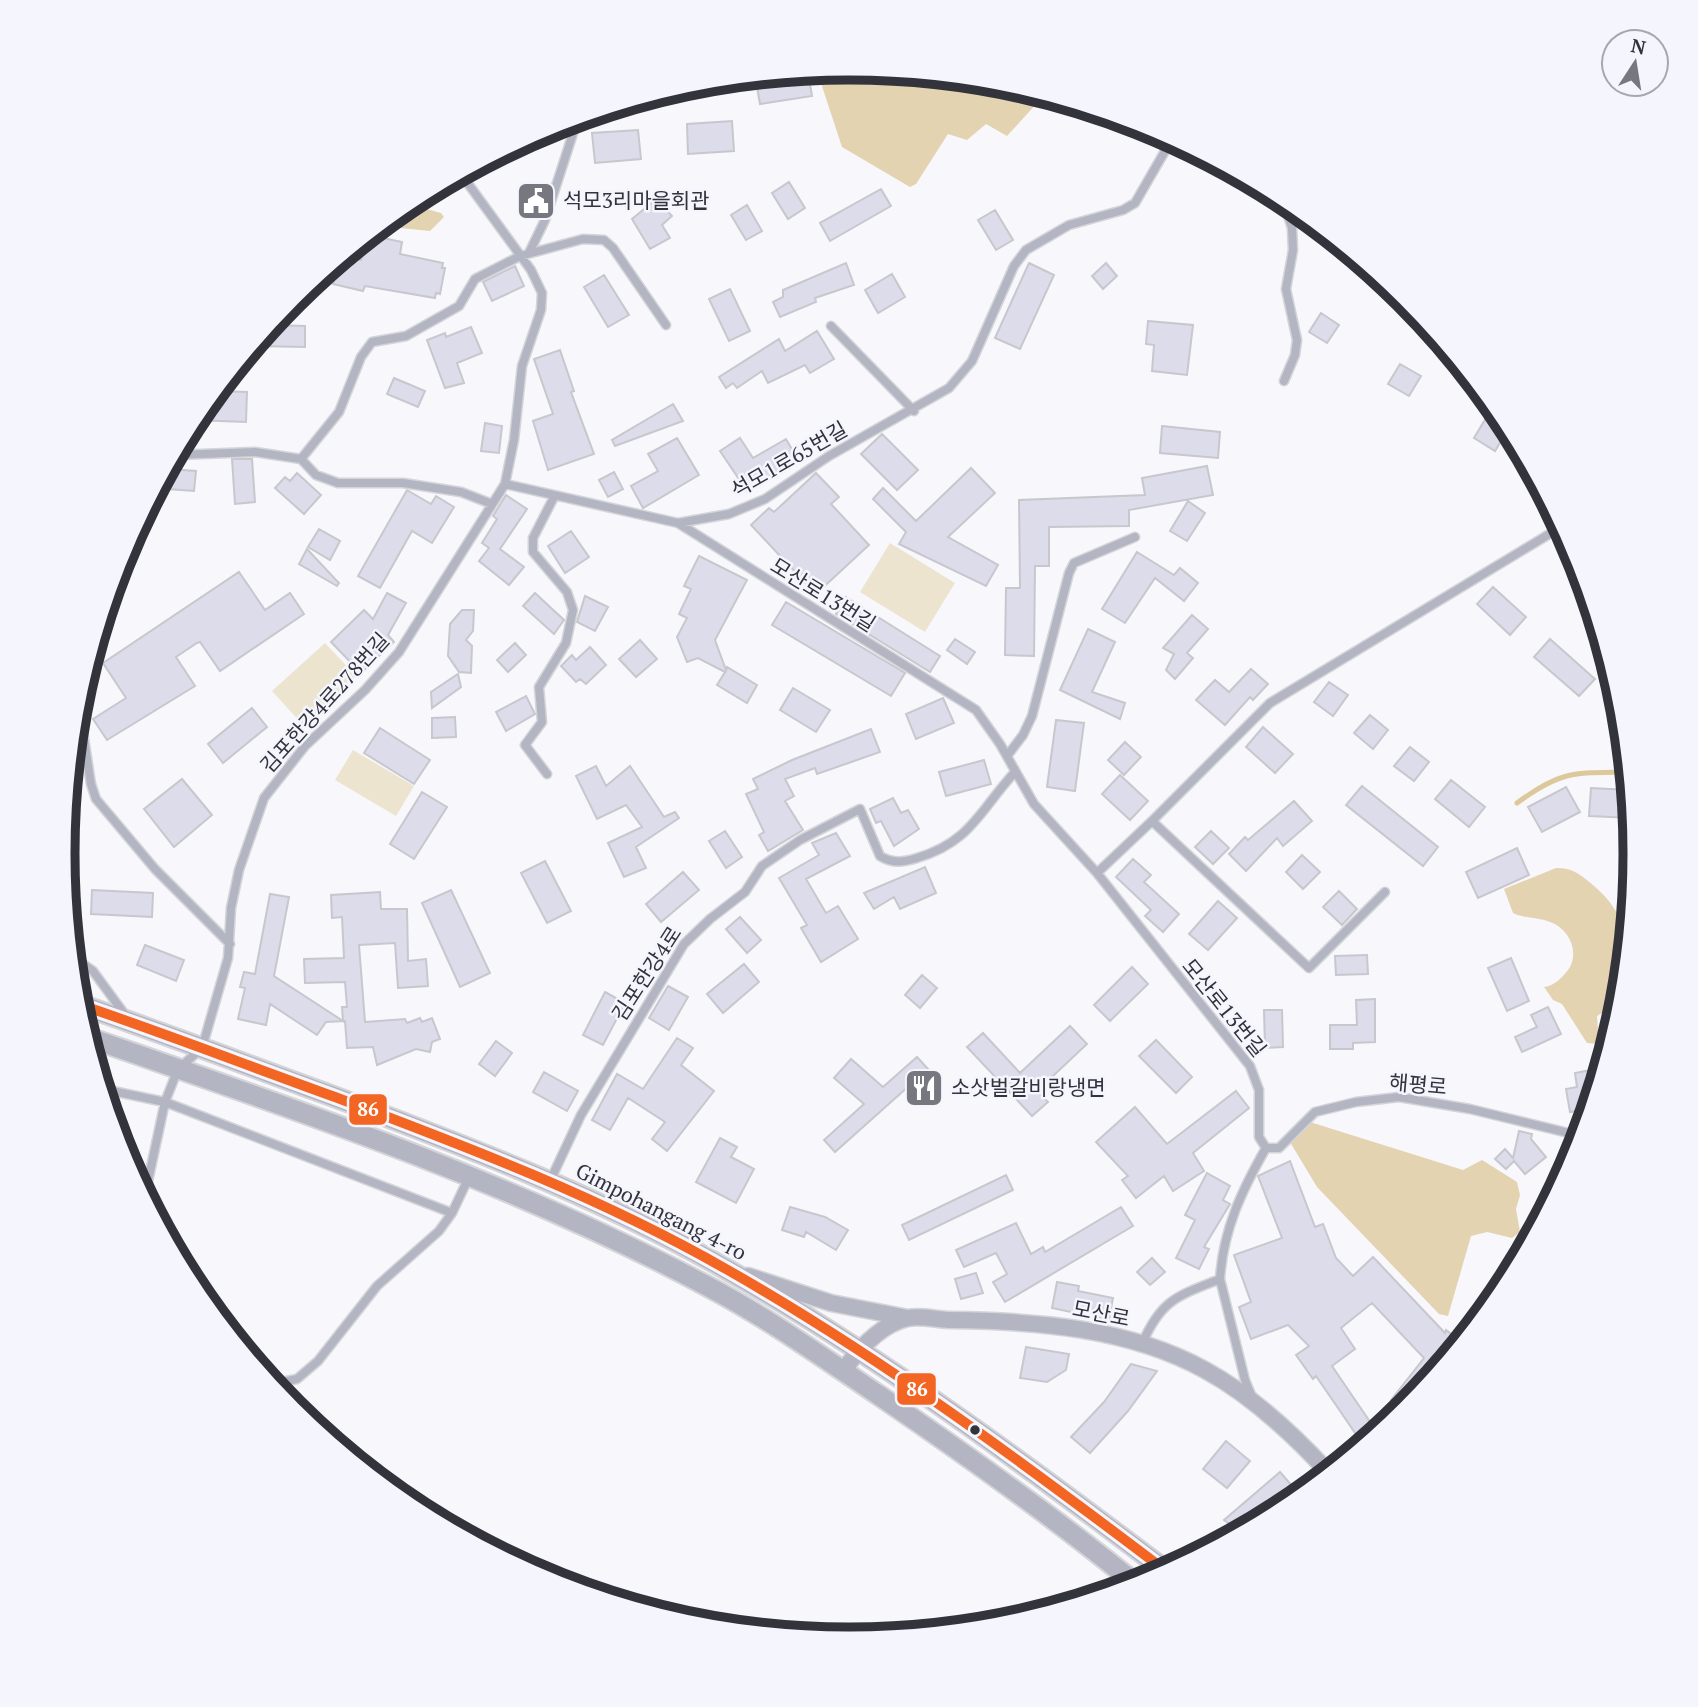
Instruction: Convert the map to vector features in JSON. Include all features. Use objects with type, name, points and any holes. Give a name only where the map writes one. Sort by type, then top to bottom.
[{"type":"street","name":"Gimpohangang 4-ro","points":[[91,1009],[475,1150],[642,1224],[725,1268],[857,1351],[956,1417],[1155,1563]]},
{"type":"street","points":[[99,1041],[469,1177],[665,1264],[713,1289],[843,1371],[969,1457],[1125,1576]]},
{"type":"street","name":"모산로","points":[[725,1268],[831,1303],[908,1318],[1028,1323],[1142,1344],[1207,1370],[1255,1404],[1321,1466]]},
{"type":"street","points":[[843,1371],[857,1351],[876,1335],[908,1318]]},
{"type":"lane","points":[[524,255],[545,220],[574,131]]},
{"type":"lane","name":"석모1로65번길","points":[[505,484],[678,523],[729,514],[749,507],[829,456],[914,411],[949,388],[972,361],[1014,266],[1026,250],[1069,225],[1123,210],[1135,203],[1166,149]]},
{"type":"lane","name":"김포한강4로278번길","points":[[202,1048],[230,944],[231,908],[239,870],[264,799],[306,746],[365,690],[399,652],[505,484],[514,440],[522,366],[543,302],[538,281],[524,255],[466,181]]},
{"type":"lane","points":[[1284,381],[1296,355],[1297,340],[1297,325],[1286,289],[1293,250],[1289,217]]},
{"type":"lane","points":[[301,459],[339,412],[365,348],[382,339],[406,336],[458,306],[475,279],[524,255],[583,239],[604,240],[613,248],[666,325]]},
{"type":"lane","points":[[831,326],[914,411]]},
{"type":"lane","points":[[187,455],[255,452],[301,459],[316,475],[338,483],[403,483],[461,492],[492,505]]},
{"type":"lane","points":[[547,774],[525,745],[542,722],[539,687],[559,658],[573,618],[567,592],[533,552],[533,538],[554,497]]},
{"type":"lane","name":"모산로13번길","points":[[678,523],[775,587],[963,700],[988,725],[1034,804],[1097,873],[1250,1066],[1260,1098],[1259,1137],[1266,1148]]},
{"type":"lane","points":[[1097,873],[1270,703],[1553,532]]},
{"type":"lane","points":[[1007,756],[1023,735],[1032,716],[1069,573],[1074,564],[1135,537]]},
{"type":"lane","points":[[84,740],[96,799],[155,869],[230,944]]},
{"type":"lane","name":"김포한강4로","points":[[550,1182],[581,1115],[684,944],[709,919],[746,892],[762,866],[800,839],[860,809],[880,856],[893,862],[911,860],[947,846],[964,835],[1015,772]]},
{"type":"lane","points":[[1152,821],[1309,968],[1385,892]]},
{"type":"lane","points":[[84,964],[93,971],[130,1022]]},
{"type":"lane","points":[[148,1181],[165,1102],[178,1069],[202,1048]]},
{"type":"lane","points":[[113,1090],[165,1102],[452,1213]]},
{"type":"lane","name":"해평로","points":[[1266,1148],[1279,1148],[1315,1112],[1348,1103],[1399,1097],[1457,1107],[1570,1133]]},
{"type":"lane","points":[[1255,1404],[1245,1380],[1220,1279],[1221,1255],[1234,1210],[1266,1148]]},
{"type":"lane","points":[[284,1382],[297,1379],[317,1362],[377,1286],[428,1243],[452,1213],[469,1177]]},
{"type":"lane","points":[[1142,1344],[1154,1317],[1164,1306],[1220,1279]]},
{"type":"shaded area","points":[[820,81],[900,81],[950,86],[1037,103],[1007,136],[986,124],[967,140],[948,134],[916,184],[910,187],[842,147]]},
{"type":"shaded area","points":[[422,208],[441,213],[444,217],[430,231],[395,227]]},
{"type":"shaded area","points":[[890,543],[955,583],[925,632],[860,592]]},
{"type":"shaded area","points":[[325,643],[356,676],[303,725],[272,691]]},
{"type":"shaded area","points":[[353,750],[414,786],[396,816],[335,780]]},
{"type":"shaded area","points":[[1562,868],[1581,876],[1594,886],[1617,914],[1619,920],[1608,1004],[1607,1010],[1597,1016],[1598,1044],[1587,1043],[1562,1004],[1553,1000],[1544,987],[1559,980],[1570,967],[1573,954],[1567,934],[1550,922],[1513,913],[1504,889]]},
{"type":"shaded area","points":[[1310,1122],[1463,1170],[1482,1160],[1517,1182],[1520,1195],[1516,1209],[1520,1232],[1512,1238],[1487,1232],[1471,1236],[1448,1316],[1439,1314],[1317,1187],[1290,1142]]},
{"type":"building","points":[[809,81],[812,96],[760,104],[757,85]]},
{"type":"building","points":[[732,121],[734,151],[688,154],[687,124]]},
{"type":"building","points":[[638,130],[641,159],[595,163],[592,133]]},
{"type":"building","points":[[789,182],[805,208],[788,219],[772,193]]},
{"type":"building","name":"석모3리마을회관","points":[[534,183],[547,187],[537,219],[524,215]]},
{"type":"building","points":[[881,189],[891,206],[830,241],[820,223]]},
{"type":"building","points":[[656,199],[672,216],[662,225],[670,238],[650,249],[632,219]]},
{"type":"building","points":[[747,205],[762,231],[746,240],[731,215]]},
{"type":"building","points":[[995,210],[1013,240],[996,250],[978,220]]},
{"type":"building","points":[[381,238],[402,242],[400,254],[443,263],[442,268],[445,268],[440,294],[436,293],[435,298],[365,286],[363,291],[333,284],[334,280],[331,279],[339,272],[355,259],[361,260],[362,253]]},
{"type":"building","points":[[846,263],[854,285],[815,298],[816,302],[780,317],[773,302],[783,297],[783,290]]},
{"type":"building","points":[[1029,263],[1054,275],[1020,349],[995,338]]},
{"type":"building","points":[[1106,263],[1117,276],[1103,289],[1092,276]]},
{"type":"building","points":[[515,266],[524,286],[492,301],[483,282]]},
{"type":"building","points":[[892,274],[905,297],[878,313],[865,290]]},
{"type":"building","points":[[604,275],[629,315],[608,327],[584,287]]},
{"type":"building","points":[[730,289],[750,331],[729,341],[709,299]]},
{"type":"building","points":[[1321,313],[1339,325],[1327,343],[1309,332]]},
{"type":"building","points":[[1148,321],[1193,325],[1187,375],[1152,371],[1154,345],[1146,344]]},
{"type":"building","points":[[284,325],[305,326],[305,347],[264,346]]},
{"type":"building","points":[[471,327],[482,353],[457,363],[464,383],[445,388],[427,340],[445,333],[446,337]]},
{"type":"building","points":[[817,331],[834,359],[810,373],[805,365],[768,383],[762,371],[737,388],[733,383],[726,388],[719,377],[779,339],[785,351]]},
{"type":"building","points":[[560,350],[574,391],[571,392],[594,454],[548,470],[533,421],[553,414],[534,359]]},
{"type":"building","points":[[1400,364],[1421,376],[1409,396],[1388,384]]},
{"type":"building","points":[[394,378],[425,391],[418,407],[387,394]]},
{"type":"building","points":[[229,391],[247,392],[246,422],[208,421]]},
{"type":"building","points":[[673,404],[683,421],[615,446],[612,440]]},
{"type":"building","points":[[1486,418],[1502,440],[1495,451],[1474,438]]},
{"type":"building","points":[[485,423],[502,426],[499,453],[481,451]]},
{"type":"building","points":[[1162,426],[1220,432],[1218,458],[1160,453]]},
{"type":"building","points":[[882,434],[918,470],[897,490],[861,454]]},
{"type":"building","points":[[677,438],[699,475],[643,508],[631,486],[658,471],[648,454]]},
{"type":"building","points":[[740,438],[753,458],[786,439],[797,458],[747,491],[720,451]]},
{"type":"building","points":[[232,459],[252,459],[255,502],[235,504]]},
{"type":"building","points":[[1207,466],[1213,495],[1129,510],[1129,526],[1049,527],[1049,566],[1035,566],[1034,656],[1005,655],[1006,588],[1020,588],[1019,500],[1145,495],[1142,478]]},
{"type":"building","points":[[971,468],[995,493],[948,537],[998,565],[986,586],[899,544],[906,532],[873,499],[883,488],[916,521]]},
{"type":"building","points":[[178,470],[196,471],[194,491],[167,489]]},
{"type":"building","points":[[614,472],[623,489],[608,497],[599,480]]},
{"type":"building","points":[[297,473],[321,495],[304,514],[275,488],[285,477],[290,481]]},
{"type":"building","points":[[816,473],[839,497],[831,504],[869,545],[816,594],[751,525],[769,508],[774,512]]},
{"type":"building","points":[[407,490],[431,504],[436,496],[454,507],[432,543],[412,531],[380,588],[358,576]]},
{"type":"building","points":[[506,495],[527,509],[500,549],[524,567],[509,585],[479,561],[489,548],[482,543],[497,519],[493,516]]},
{"type":"building","points":[[1188,501],[1205,513],[1187,541],[1170,531]]},
{"type":"building","points":[[319,529],[340,541],[330,560],[308,547]]},
{"type":"building","points":[[571,531],[589,557],[565,573],[548,546]]},
{"type":"building","points":[[307,549],[339,583],[337,586],[299,564]]},
{"type":"building","points":[[1137,552],[1174,575],[1180,568],[1198,583],[1184,601],[1155,578],[1125,623],[1102,609]]},
{"type":"building","points":[[699,556],[747,580],[715,640],[726,670],[727,667],[757,685],[747,703],[717,685],[725,672],[698,658],[687,662],[677,637],[687,618],[679,614],[691,589],[684,586]]},
{"type":"building","points":[[239,572],[265,610],[290,593],[304,614],[220,671],[200,642],[197,643],[176,657],[195,686],[107,740],[93,719],[126,698],[103,663]]},
{"type":"building","points":[[1493,587],[1526,617],[1510,635],[1477,604]]},
{"type":"building","points":[[387,593],[406,603],[388,635],[394,642],[361,673],[331,642],[364,610],[373,619]]},
{"type":"building","points":[[535,593],[564,620],[554,634],[523,606]]},
{"type":"building","points":[[585,596],[608,607],[595,631],[577,622]]},
{"type":"building","points":[[846,597],[940,656],[930,672],[836,614]]},
{"type":"building","points":[[786,602],[905,673],[891,696],[772,625]]},
{"type":"building","points":[[462,610],[474,610],[473,631],[466,640],[472,646],[471,673],[459,672],[448,656],[450,624]]},
{"type":"building","points":[[1192,615],[1208,629],[1187,653],[1193,658],[1175,679],[1166,670],[1174,654],[1163,648]]},
{"type":"building","points":[[1088,629],[1115,642],[1092,692],[1125,703],[1120,719],[1060,690]]},
{"type":"building","points":[[955,639],[975,652],[967,664],[947,650]]},
{"type":"building","points":[[1550,639],[1595,679],[1579,696],[1534,657]]},
{"type":"building","points":[[640,640],[657,659],[636,677],[619,659]]},
{"type":"building","points":[[515,643],[526,655],[508,672],[497,660]]},
{"type":"building","points":[[590,647],[606,665],[586,684],[580,679],[576,682],[561,666],[572,655],[576,660]]},
{"type":"building","points":[[1251,669],[1268,684],[1253,700],[1250,697],[1225,725],[1196,700],[1215,680],[1229,692]]},
{"type":"building","points":[[458,674],[461,687],[432,708],[431,692]]},
{"type":"building","points":[[1329,682],[1348,695],[1333,716],[1314,702]]},
{"type":"building","points":[[793,688],[830,710],[816,732],[780,710]]},
{"type":"building","points":[[526,696],[535,714],[506,731],[496,712]]},
{"type":"building","points":[[943,698],[954,723],[916,739],[906,714]]},
{"type":"building","points":[[252,708],[267,727],[223,763],[208,744]]},
{"type":"building","points":[[1370,715],[1388,730],[1373,749],[1354,733]]},
{"type":"building","points":[[455,717],[456,737],[432,738],[432,718]]},
{"type":"building","points":[[1056,720],[1084,723],[1075,791],[1047,787]]},
{"type":"building","points":[[1263,727],[1293,754],[1275,773],[1246,747]]},
{"type":"building","points":[[380,728],[430,760],[414,784],[364,753]]},
{"type":"building","points":[[871,729],[880,752],[817,774],[815,768],[785,779],[794,796],[785,801],[803,830],[768,851],[759,835],[764,832],[746,794],[758,789],[753,779],[792,760]]},
{"type":"building","points":[[1125,742],[1141,757],[1124,775],[1108,760]]},
{"type":"building","points":[[1410,747],[1429,762],[1414,781],[1394,766]]},
{"type":"building","points":[[984,760],[991,784],[946,796],[939,772]]},
{"type":"building","points":[[596,766],[606,786],[630,766],[664,817],[675,812],[679,818],[636,847],[646,868],[624,877],[608,843],[642,827],[626,805],[597,819],[576,776]]},
{"type":"building","points":[[1120,775],[1148,801],[1130,820],[1102,794]]},
{"type":"building","points":[[182,779],[212,815],[174,847],[144,809]]},
{"type":"building","points":[[1451,780],[1485,807],[1469,827],[1435,799]]},
{"type":"building","points":[[1362,786],[1438,847],[1423,866],[1346,805]]},
{"type":"building","points":[[1566,787],[1580,812],[1542,832],[1528,807]]},
{"type":"building","points":[[1591,788],[1620,790],[1622,818],[1589,816]]},
{"type":"building","points":[[422,792],[447,807],[414,859],[390,844]]},
{"type":"building","points":[[893,798],[901,813],[908,810],[919,829],[894,846],[881,821],[876,823],[870,809]]},
{"type":"building","points":[[1294,801],[1312,821],[1283,846],[1277,838],[1246,871],[1229,854],[1245,837],[1248,840]]},
{"type":"building","points":[[725,831],[742,857],[726,868],[709,841]]},
{"type":"building","points":[[1211,831],[1229,848],[1213,864],[1195,847]]},
{"type":"building","points":[[836,833],[850,856],[806,879],[826,913],[838,906],[858,939],[821,962],[801,928],[807,925],[779,878],[819,855],[812,843]]},
{"type":"building","points":[[1517,848],[1529,875],[1478,898],[1466,872]]},
{"type":"building","points":[[1302,855],[1320,872],[1303,889],[1286,872]]},
{"type":"building","points":[[1133,859],[1151,875],[1144,882],[1179,914],[1163,932],[1145,916],[1151,910],[1116,877]]},
{"type":"building","points":[[545,861],[571,911],[547,923],[521,873]]},
{"type":"building","points":[[925,867],[936,893],[900,909],[894,897],[874,909],[864,893]]},
{"type":"building","points":[[683,872],[699,890],[661,922],[646,904]]},
{"type":"building","points":[[92,890],[153,893],[152,917],[91,914]]},
{"type":"building","points":[[451,890],[490,973],[460,987],[422,903]]},
{"type":"building","points":[[1339,891],[1357,909],[1342,925],[1323,907]]},
{"type":"building","points":[[380,892],[381,909],[407,909],[408,961],[426,959],[428,986],[398,988],[395,943],[359,945],[365,1022],[405,1019],[407,1023],[420,1018],[422,1022],[432,1018],[440,1039],[432,1042],[430,1052],[416,1049],[377,1065],[373,1047],[347,1048],[345,1021],[326,1022],[317,1035],[270,1004],[266,1025],[238,1019],[245,988],[240,987],[244,972],[255,974],[270,894],[289,897],[274,976],[343,1021],[342,1007],[347,1007],[345,982],[305,983],[304,959],[344,958],[342,917],[332,918],[331,895]]},
{"type":"building","points":[[1218,901],[1237,918],[1208,950],[1189,934]]},
{"type":"building","points":[[740,917],[761,940],[747,953],[726,929]]},
{"type":"building","points":[[145,945],[184,960],[176,981],[137,965]]},
{"type":"building","points":[[1367,955],[1368,974],[1336,975],[1335,956]]},
{"type":"building","points":[[1511,958],[1529,1001],[1507,1011],[1488,968]]},
{"type":"building","points":[[744,964],[759,982],[723,1013],[707,994]]},
{"type":"building","points":[[1132,967],[1148,984],[1110,1021],[1094,1005]]},
{"type":"building","points":[[922,975],[937,988],[920,1008],[905,995]]},
{"type":"building","points":[[668,986],[688,997],[669,1030],[649,1018]]},
{"type":"building","points":[[605,992],[625,1003],[603,1045],[583,1035]]},
{"type":"building","points":[[1375,999],[1375,1042],[1353,1043],[1353,1049],[1330,1049],[1330,1025],[1357,1025],[1356,1000]]},
{"type":"building","points":[[1548,1007],[1561,1034],[1522,1052],[1515,1037],[1537,1027],[1531,1015]]},
{"type":"building","points":[[1264,1010],[1282,1010],[1283,1047],[1265,1048]]},
{"type":"building","points":[[1070,1026],[1087,1044],[1037,1091],[1048,1102],[1032,1116],[967,1047],[983,1033],[1020,1073]]},
{"type":"building","points":[[677,1038],[693,1048],[681,1065],[714,1091],[667,1151],[652,1139],[665,1122],[628,1098],[610,1130],[592,1120],[617,1074],[643,1089]]},
{"type":"building","points":[[1156,1040],[1192,1077],[1176,1093],[1139,1056]]},
{"type":"building","points":[[496,1041],[512,1053],[495,1076],[479,1064]]},
{"type":"building","points":[[917,1057],[928,1069],[835,1152],[824,1140],[864,1104],[834,1078],[851,1059],[883,1087]]},
{"type":"building","points":[[1591,1070],[1579,1111],[1570,1112],[1566,1089],[1577,1087],[1575,1073]]},
{"type":"building","points":[[544,1072],[578,1091],[567,1111],[533,1092]]},
{"type":"building","points":[[1236,1091],[1249,1108],[1193,1153],[1204,1171],[1173,1191],[1164,1176],[1136,1198],[1122,1180],[1128,1176],[1096,1142],[1135,1107],[1167,1144]]},
{"type":"building","points":[[1519,1131],[1532,1134],[1531,1139],[1546,1157],[1525,1174],[1514,1161],[1506,1169],[1495,1159],[1505,1149],[1513,1158]]},
{"type":"building","points":[[720,1138],[737,1147],[731,1157],[754,1169],[736,1203],[696,1182]]},
{"type":"building","points":[[1290,1161],[1315,1227],[1323,1224],[1336,1258],[1353,1276],[1373,1257],[1445,1333],[1446,1330],[1454,1336],[1394,1403],[1391,1400],[1424,1358],[1372,1303],[1341,1328],[1355,1349],[1332,1366],[1371,1424],[1357,1436],[1316,1376],[1313,1379],[1296,1355],[1309,1346],[1288,1325],[1251,1339],[1239,1307],[1251,1302],[1234,1255],[1282,1238],[1258,1176]]},
{"type":"building","points":[[1207,1173],[1230,1186],[1223,1200],[1230,1204],[1204,1247],[1209,1249],[1199,1269],[1176,1258],[1195,1220],[1185,1215]]},
{"type":"building","points":[[1006,1175],[1013,1190],[909,1240],[902,1225]]},
{"type":"building","points":[[790,1207],[825,1217],[848,1230],[836,1250],[806,1232],[804,1237],[782,1230]]},
{"type":"building","points":[[1121,1207],[1133,1226],[1005,1302],[993,1282],[1007,1274],[996,1253],[964,1267],[956,1250],[1016,1223],[1031,1254],[1043,1247],[1045,1252]]},
{"type":"building","points":[[1152,1258],[1165,1272],[1150,1285],[1137,1272]]},
{"type":"building","points":[[976,1273],[983,1293],[961,1299],[955,1279]]},
{"type":"building","points":[[1057,1282],[1079,1286],[1078,1291],[1113,1298],[1109,1320],[1052,1308]]},
{"type":"building","points":[[1026,1347],[1069,1354],[1066,1370],[1047,1382],[1020,1378]]},
{"type":"building","points":[[1131,1364],[1157,1371],[1128,1411],[1090,1453],[1071,1437],[1104,1402]]},
{"type":"building","points":[[1226,1441],[1250,1461],[1227,1488],[1203,1469]]},
{"type":"building","points":[[1280,1472],[1293,1487],[1232,1526],[1224,1520]]},
{"type":"waterway","points":[[1517,803],[1558,779],[1581,774],[1618,772]]},
{"type":"transit line","name":"86","points":[[91,1009],[335,1097],[484,1155],[583,1197],[679,1243],[784,1303],[896,1375],[1060,1491],[1156,1563]]},
{"type":"place","name":"석모3리마을회관","points":[[536,201]]},
{"type":"place","name":"소삿벌갈비랑냉면","points":[[924,1088]]}]
